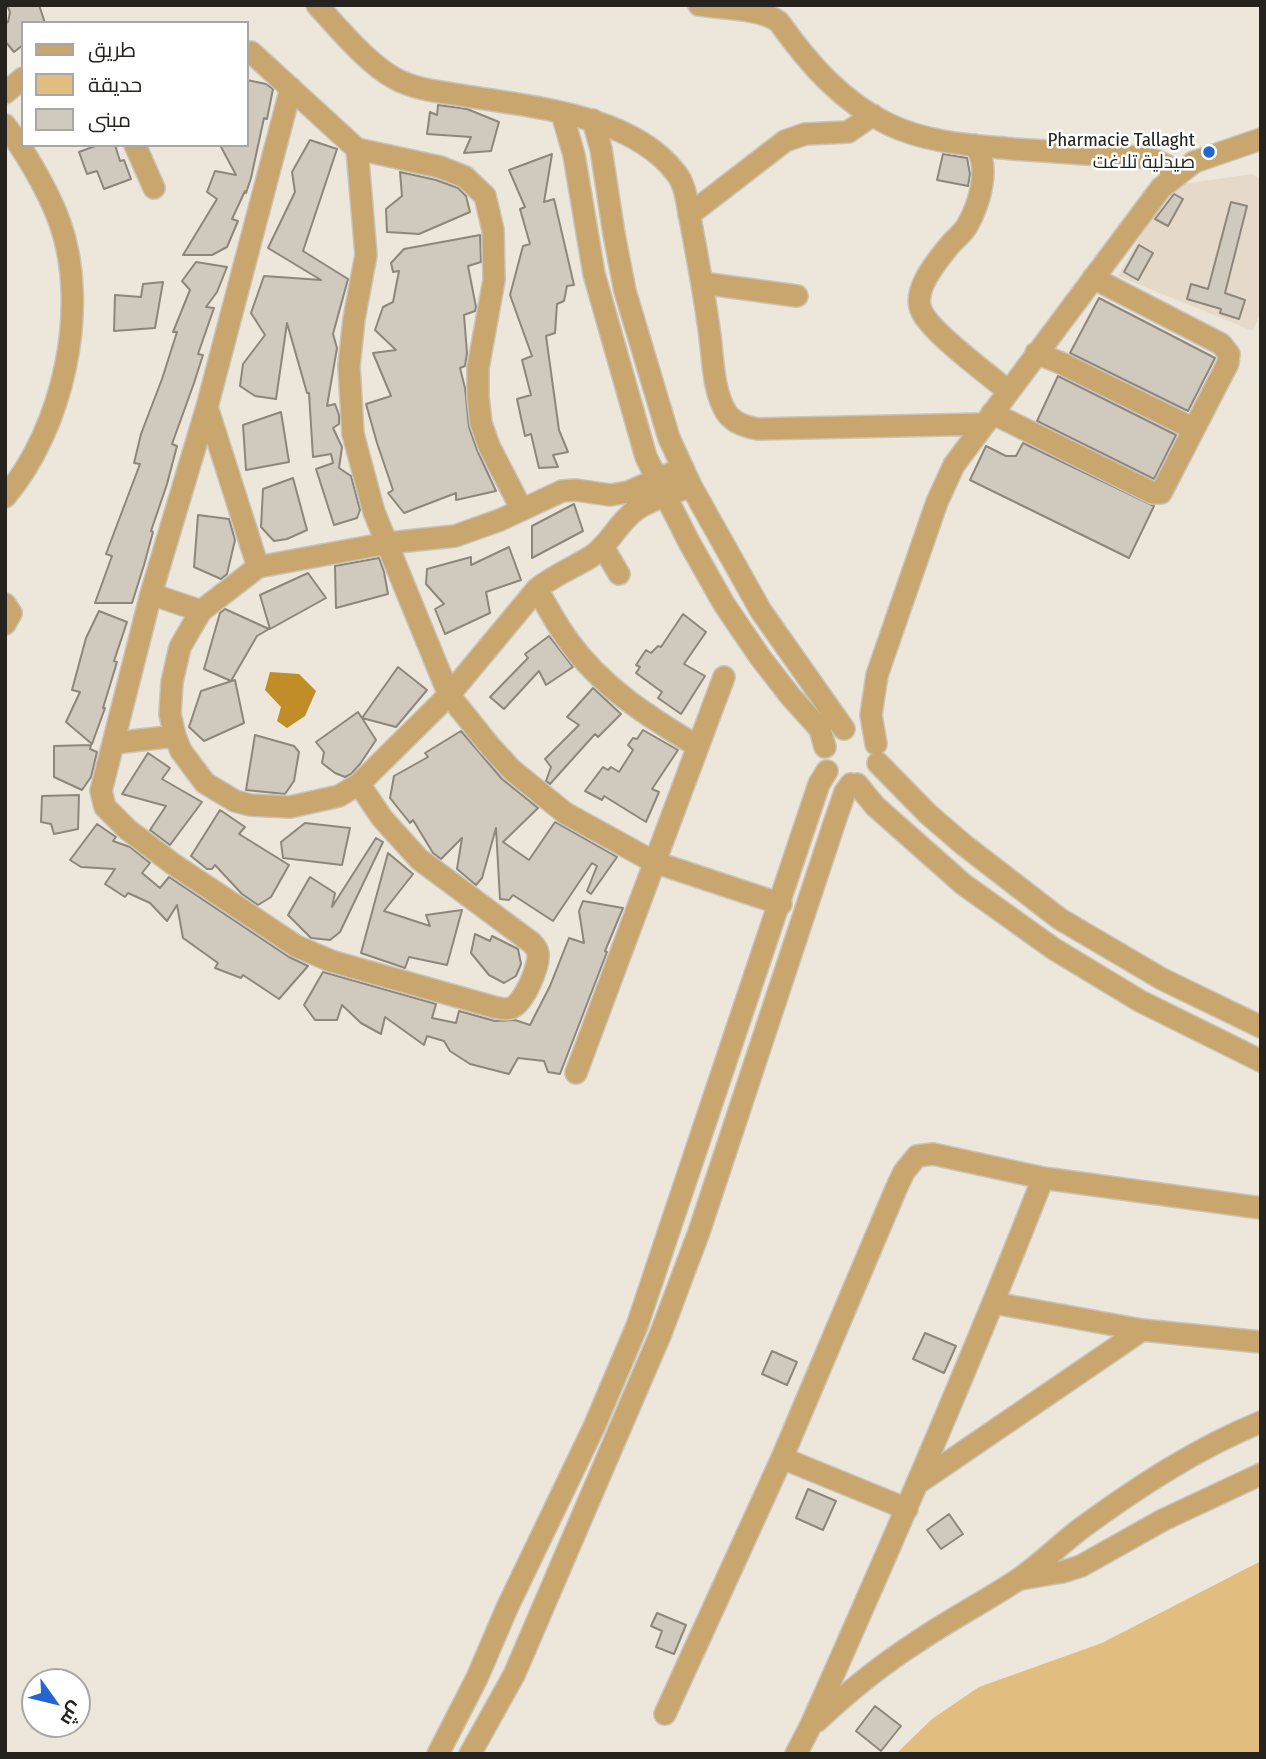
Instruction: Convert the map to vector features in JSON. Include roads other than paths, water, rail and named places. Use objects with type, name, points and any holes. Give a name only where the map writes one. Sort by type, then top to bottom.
[{"type":"street","points":[[317,5],[362,52],[398,80],[425,89],[593,120],[639,141],[671,167],[681,180],[689,215],[723,403],[727,413],[747,427],[989,419],[1156,494],[1163,490],[1230,356],[1221,344],[1093,278]]},
{"type":"street","points":[[699,5],[773,17],[813,67],[873,115],[892,126],[925,138],[974,145],[1141,158],[1155,160],[1179,172]]},
{"type":"street","points":[[251,52],[356,149],[440,167],[466,177],[485,196],[493,230],[494,280],[478,368],[478,397],[481,422],[489,446],[522,508]]},
{"type":"street","points":[[5,93],[21,80]]},
{"type":"street","points":[[291,88],[207,407],[151,594],[101,791],[103,802],[108,811],[127,829],[173,864],[296,946],[331,961],[494,1007],[510,1009],[515,1006],[523,997],[536,966],[537,949],[524,936],[419,859],[382,818],[359,784]]},
{"type":"street","points":[[562,114],[574,155],[594,275],[646,457],[724,604],[760,657],[820,729],[827,771],[837,781],[854,784],[963,884],[1054,950],[1140,1001],[1261,1060]]},
{"type":"street","points":[[689,215],[785,141],[805,134],[848,132],[873,115]]},
{"type":"street","points":[[593,120],[601,149],[625,291],[669,438],[687,477],[761,611],[846,729]]},
{"type":"street","points":[[5,125],[24,153],[60,224],[69,267],[72,303],[67,356],[53,413],[28,466],[5,497]]},
{"type":"street","points":[[470,1754],[514,1675],[661,1333],[699,1232],[845,792],[871,776],[877,753],[871,715],[877,675],[937,502],[954,465],[1161,188],[1194,162],[1261,139]]},
{"type":"street","points":[[974,145],[980,152],[983,165],[980,193],[967,228],[948,248],[929,275],[921,290],[919,303],[922,312],[933,326],[1008,391]]},
{"type":"street","points":[[136,147],[154,188]]},
{"type":"street","points":[[356,149],[366,255],[354,319],[349,366],[353,434],[374,512],[449,695],[489,745],[540,794],[565,813],[654,862],[780,904]]},
{"type":"street","points":[[702,283],[797,296]]},
{"type":"street","points":[[1036,353],[1194,429]]},
{"type":"street","points":[[207,407],[258,567]]},
{"type":"street","points":[[661,488],[624,521],[603,547],[553,576],[537,589],[449,695],[359,784],[339,796],[290,807],[250,805],[235,801],[205,783],[181,751],[170,714],[180,647],[201,611],[258,567],[388,544],[455,536],[500,520],[562,491],[576,490],[610,495],[661,488],[687,477]]},
{"type":"street","points":[[610,495],[624,521]]},
{"type":"street","points":[[603,547],[619,574]]},
{"type":"street","points":[[537,589],[568,641],[596,673],[623,699],[696,747]]},
{"type":"street","points":[[151,594],[201,611]]},
{"type":"street","points":[[5,604],[11,613],[5,624]]},
{"type":"street","points":[[846,729],[877,675]]},
{"type":"street","points":[[576,1073],[724,677]]},
{"type":"street","points":[[825,747],[836,733],[846,729],[859,729],[869,735],[877,753],[928,814],[1060,919],[1162,979],[1261,1027]]},
{"type":"street","points":[[115,743],[175,736]]},
{"type":"street","points":[[438,1754],[477,1678],[507,1608],[594,1427],[637,1326],[819,784],[827,771]]},
{"type":"street","points":[[665,1714],[782,1458],[889,1206],[911,1162],[917,1156],[933,1154],[1043,1178],[1261,1208]]},
{"type":"street","points":[[796,1754],[907,1509],[994,1303],[1043,1178]]},
{"type":"street","points":[[994,1303],[1142,1330],[1261,1342]]},
{"type":"street","points":[[917,1484],[1142,1330]]},
{"type":"street","points":[[811,1725],[854,1688],[915,1643],[1017,1580],[1081,1529],[1157,1477],[1237,1432],[1261,1422]]},
{"type":"street","points":[[782,1458],[907,1509]]},
{"type":"street","points":[[1017,1580],[1081,1566],[1163,1520],[1261,1474]]},
{"type":"place","name":"Pharmacie Tallaght صيدلية تلاغت","points":[[1209,152]]}]
